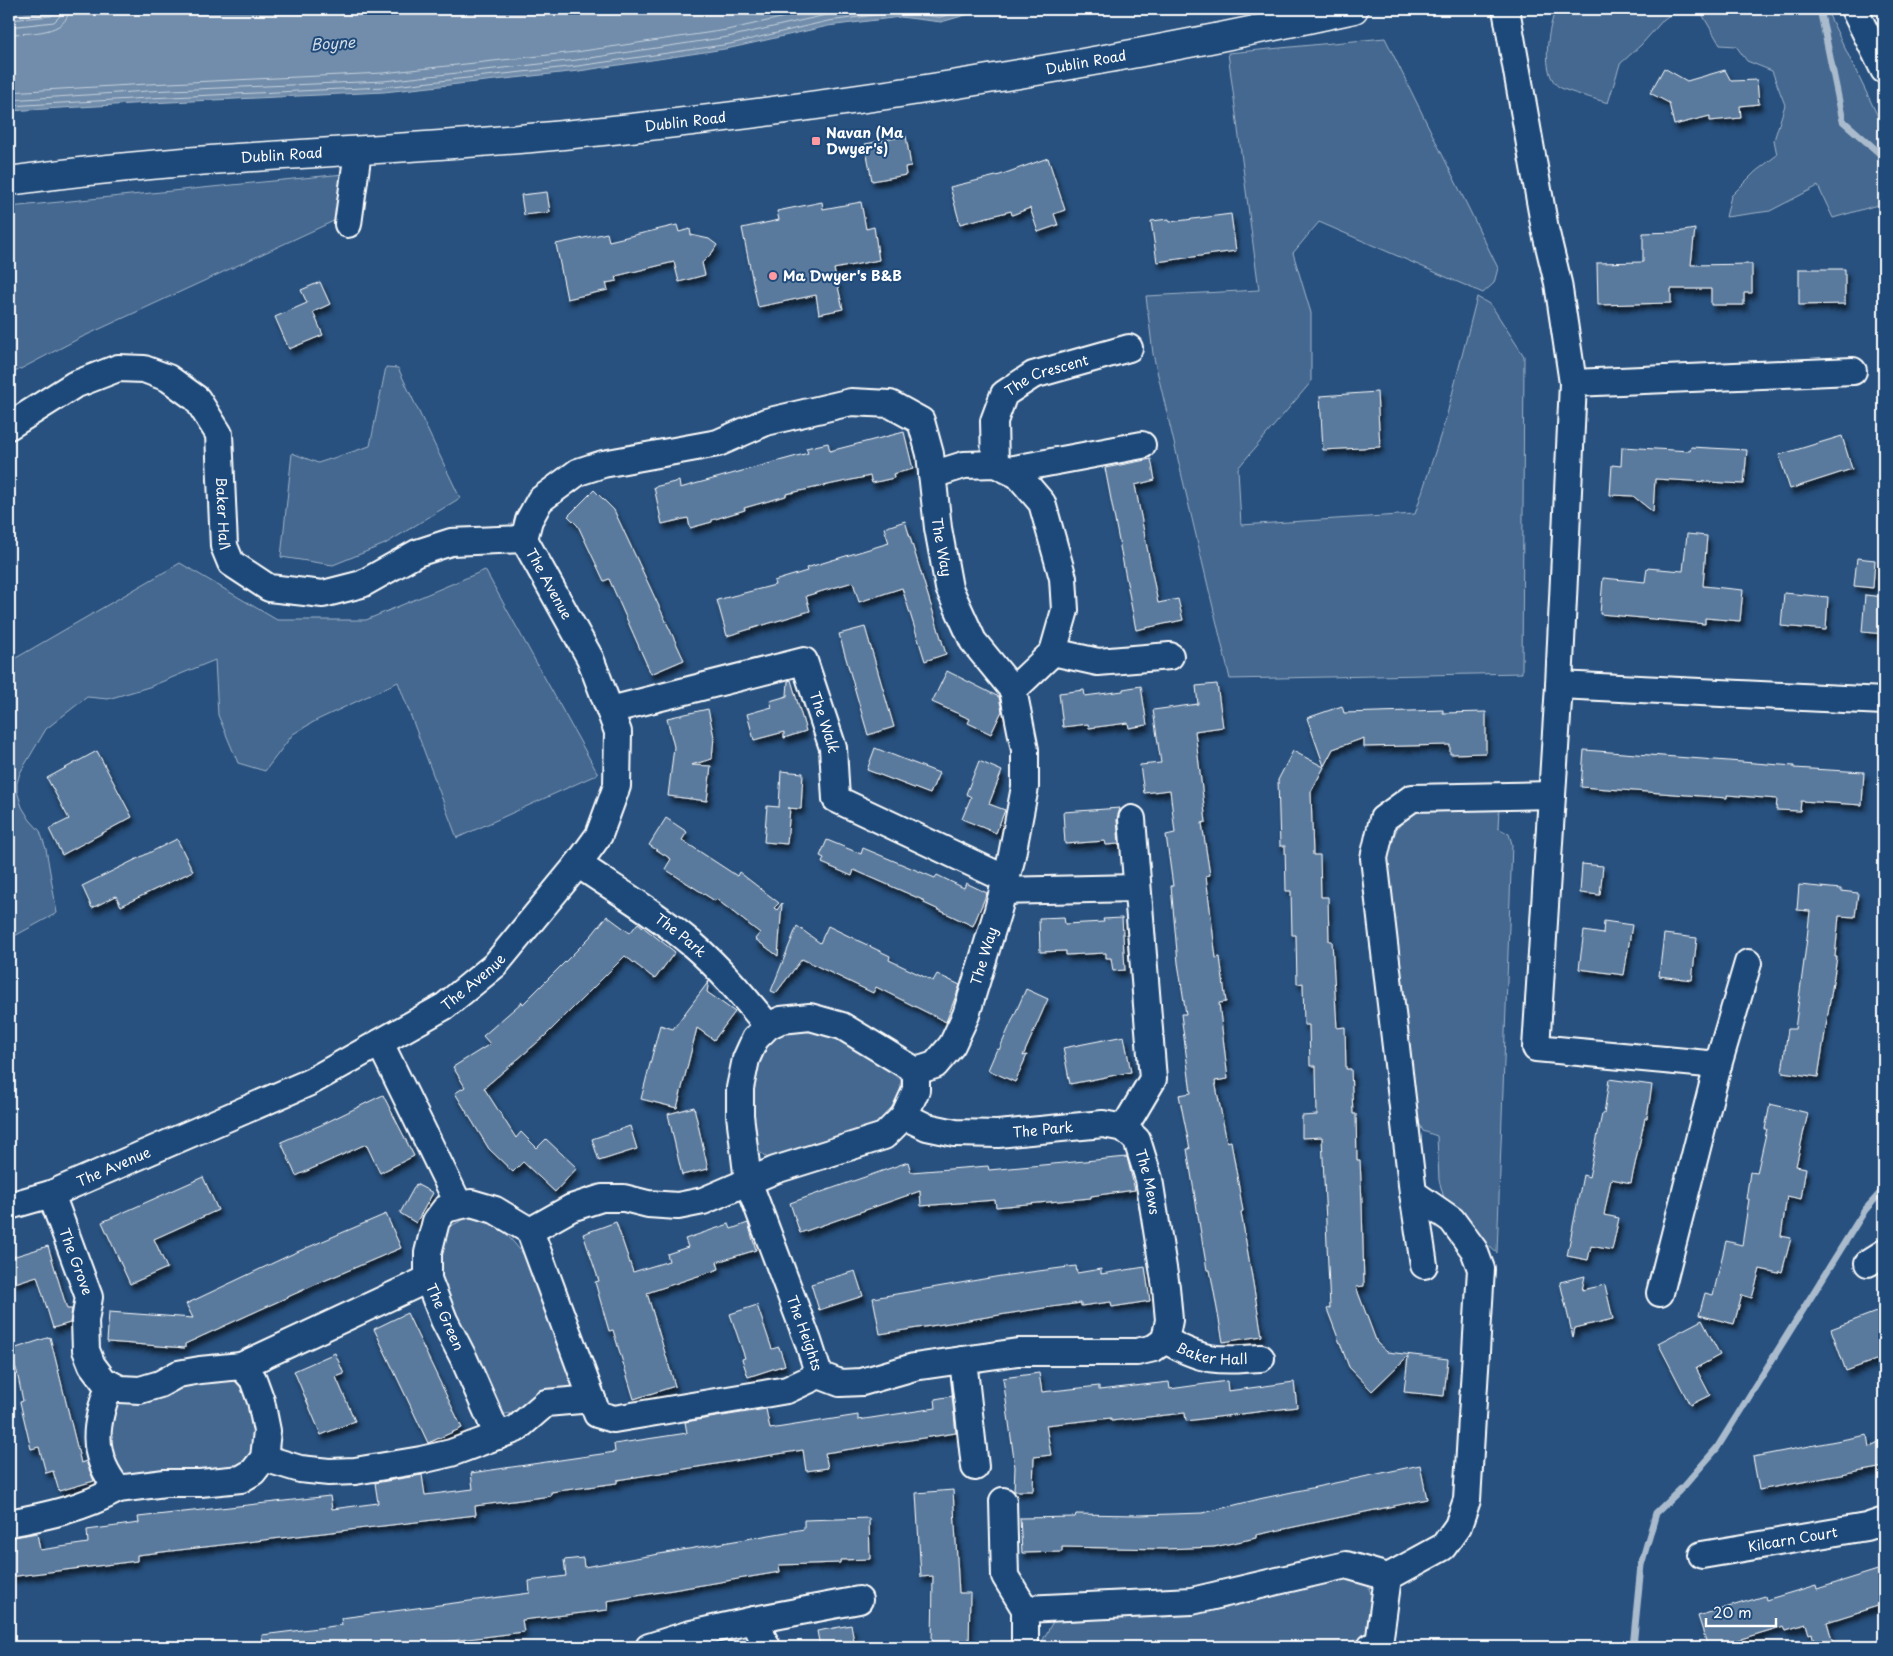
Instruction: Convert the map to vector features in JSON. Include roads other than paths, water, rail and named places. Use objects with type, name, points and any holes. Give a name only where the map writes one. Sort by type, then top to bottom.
[{"type":"main road","name":"Dublin Road","points":[[9,181],[49,175],[204,162],[549,136],[836,104],[1070,66],[1354,9]]},
{"type":"street","points":[[1506,9],[1546,229],[1558,283],[1573,383],[1559,685],[1536,1048],[1718,1065]]},
{"type":"street","points":[[1854,9],[1884,70]]},
{"type":"street","points":[[348,224],[358,151]]},
{"type":"street","name":"The Crescent","points":[[1002,467],[994,421],[1004,394],[1033,375],[1129,348]]},
{"type":"street","name":"Baker Hall","points":[[9,426],[74,385],[118,368],[144,369],[168,378],[197,399],[219,434],[224,546],[231,563],[269,588],[324,594],[362,584],[417,553],[451,542],[524,539]]},
{"type":"street","points":[[1573,383],[1853,371]]},
{"type":"street","name":"The Way","points":[[524,539],[528,520],[540,500],[578,472],[603,464],[718,443],[766,422],[851,402],[890,404],[921,421],[930,454],[938,528],[950,588],[973,641],[1013,690],[1025,750],[1025,787],[1005,885],[966,1015],[952,1046],[935,1065],[916,1071]]},
{"type":"street","points":[[932,475],[964,464],[1002,467],[1142,445]]},
{"type":"street","points":[[1002,467],[1018,475],[1042,502],[1063,578],[1065,610],[1054,652],[1013,690]]},
{"type":"street","name":"The Avenue","points":[[9,1206],[51,1194],[310,1082],[445,1006],[496,965],[578,864],[599,836],[617,786],[618,732],[590,658],[524,539]]},
{"type":"street","points":[[1054,652],[1098,662],[1170,656]]},
{"type":"street","name":"The Walk","points":[[610,710],[804,661],[833,748],[836,799],[1005,885]]},
{"type":"street","points":[[1559,685],[1884,701]]},
{"type":"street","points":[[1424,1265],[1374,858],[1383,819],[1412,798],[1552,795]]},
{"type":"street","points":[[1124,1128],[1153,1079],[1132,820]]},
{"type":"street","name":"The Park","points":[[578,864],[655,916],[691,943],[734,985],[768,1026]]},
{"type":"street","points":[[1005,885],[1137,888]]},
{"type":"street","points":[[1660,1293],[1718,1065],[1748,963]]},
{"type":"street","points":[[530,1231],[571,1208],[602,1198],[624,1198],[648,1204],[678,1206],[703,1201],[774,1170],[884,1136],[904,1116],[916,1090],[916,1071],[842,1026],[810,1017],[781,1020],[768,1026],[755,1039],[746,1059],[740,1088],[741,1130],[748,1181]]},
{"type":"street","points":[[380,1043],[459,1205],[471,1203],[495,1210],[530,1231],[597,1414],[614,1419],[787,1390],[819,1375]]},
{"type":"street","name":"The Park","points":[[904,1116],[927,1127],[955,1134],[998,1134],[1103,1124],[1124,1128]]},
{"type":"street","name":"The Mews","points":[[1124,1128],[1137,1140],[1149,1179],[1166,1287],[1169,1320],[1165,1340]]},
{"type":"street","name":"The Heights","points":[[748,1181],[819,1375],[840,1383],[862,1382],[914,1367],[1018,1352],[1137,1352],[1154,1348],[1165,1340]]},
{"type":"street","points":[[1025,1610],[1192,1601],[1346,1565],[1388,1577],[1443,1547],[1458,1526],[1467,1500],[1481,1269],[1474,1250],[1452,1220],[1414,1193]]},
{"type":"street","name":"The Grove","points":[[51,1194],[90,1297],[85,1321],[86,1350],[92,1365],[104,1381],[110,1384]]},
{"type":"street","name":"The Green","points":[[459,1205],[445,1209],[436,1221],[428,1253],[428,1279],[444,1320],[464,1359],[498,1436]]},
{"type":"street","points":[[118,1489],[106,1475],[99,1451],[96,1427],[110,1384],[120,1389],[140,1390],[160,1384],[178,1374],[241,1366],[428,1279]]},
{"type":"street","name":"Baker Hall","points":[[1165,1340],[1188,1353],[1206,1359],[1261,1358]]},
{"type":"street","points":[[963,1360],[976,1467]]},
{"type":"street","points":[[9,1523],[58,1514],[97,1501],[118,1489],[165,1483],[200,1483],[241,1478],[253,1472],[264,1458],[267,1431],[261,1401],[253,1379],[241,1366]]},
{"type":"street","points":[[264,1458],[300,1470],[355,1472],[451,1453],[516,1429],[546,1403],[592,1399]]},
{"type":"street","points":[[1003,1501],[1005,1576],[1025,1610],[1025,1647]]},
{"type":"street","name":"Kilcarn Court","points":[[1702,1555],[1866,1527],[1884,1521]]},
{"type":"street","points":[[1371,1647],[1380,1644],[1388,1577]]},
{"type":"street","points":[[649,1647],[687,1635],[754,1620],[859,1600]]},
{"type":"street","points":[[754,1620],[767,1647]]},
{"type":"water","name":"Boyne","points":[[73,9],[987,9],[941,22],[900,17],[828,26],[731,48],[579,71],[384,92],[9,111],[9,16]]},
{"type":"waterway","points":[[1820,9],[1843,121],[1884,157]]},
{"type":"waterway","points":[[1633,1647],[1641,1565],[1656,1513],[1683,1487],[1717,1448],[1865,1210],[1884,1189]]},
{"type":"place","name":"Navan (Ma Dwyer's)","points":[[816,141]]},
{"type":"place","name":"Ma Dwyer's B&B","points":[[773,276]]}]
